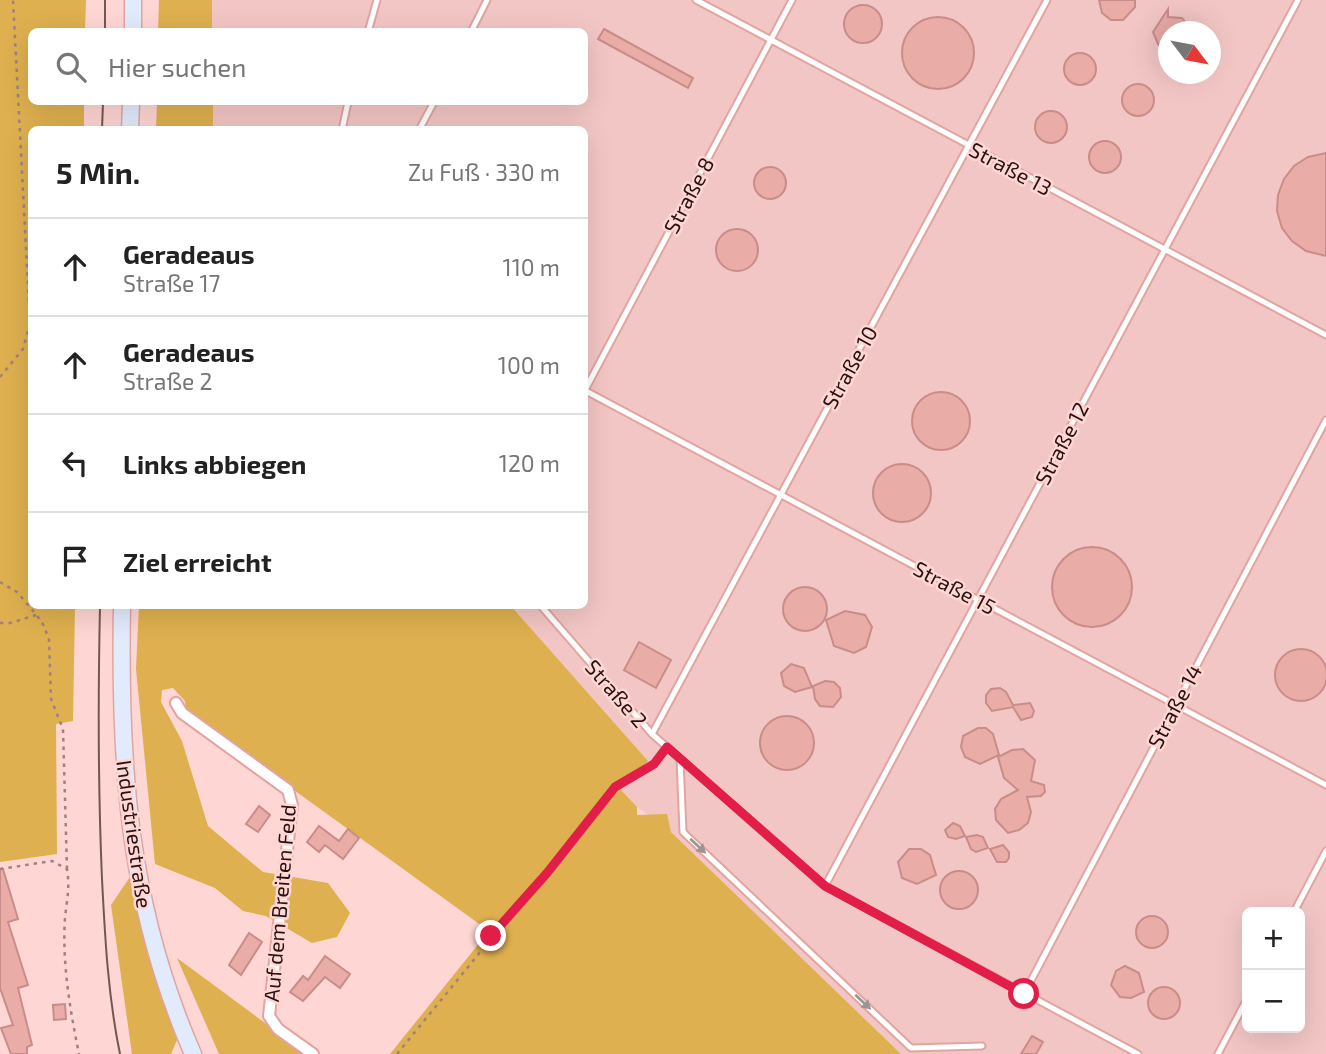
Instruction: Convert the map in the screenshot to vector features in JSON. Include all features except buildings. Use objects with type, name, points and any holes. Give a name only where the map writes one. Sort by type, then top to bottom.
[{"type":"main road","points":[[132,28],[133,0]]},
{"type":"main road","points":[[130,126],[131,105]]},
{"type":"main road","name":"Industriestraße","points":[[122,609],[120,680],[126,796],[138,885],[156,961],[192,1054]]},
{"type":"street","name":"Auf dem Breiten Feld","points":[[176,703],[182,713],[288,790],[292,805],[269,1016],[278,1029],[313,1054]]},
{"type":"lane","points":[[369,28],[377,0]]},
{"type":"lane","points":[[473,28],[487,0]]},
{"type":"lane","name":"Straße 13","points":[[696,0],[1326,335]]},
{"type":"lane","name":"Straße 8","points":[[588,384],[792,0]]},
{"type":"lane","name":"Straße 10","points":[[652,734],[1046,0]]},
{"type":"lane","name":"Straße 12","points":[[825,886],[1298,0]]},
{"type":"lane","points":[[343,126],[347,105]]},
{"type":"lane","points":[[421,126],[432,105]]},
{"type":"lane","name":"Straße 15","points":[[588,392],[1326,785]]},
{"type":"lane","name":"Straße 14","points":[[1024,994],[1326,420]]},
{"type":"lane","name":"Straße 2","points":[[544,609],[652,734],[825,886],[1138,1054]]},
{"type":"lane","points":[[680,760],[683,832],[911,1048],[982,1046]]},
{"type":"lane","points":[[1297,907],[1326,851]]},
{"type":"lane","points":[[1218,1054],[1242,1008]]},
{"type":"path","points":[[13,0],[28,286]]},
{"type":"path","points":[[0,377],[23,349],[28,331]]},
{"type":"path","points":[[0,582],[17,592],[28,605]]},
{"type":"path","points":[[31,609],[48,639],[51,699],[63,729],[70,891],[65,918],[70,1009],[79,1054]]},
{"type":"path","points":[[0,623],[10,623],[36,615]]},
{"type":"path","points":[[397,1054],[615,787],[654,764],[667,747]]},
{"type":"path","points":[[0,869],[51,861],[67,869]]},
{"type":"shaded area","points":[[0,0],[86,0],[85,28],[28,28],[28,105],[84,105],[84,126],[28,126],[28,609],[75,609],[73,721],[56,724],[57,854],[0,862]]},
{"type":"shaded area","points":[[159,0],[212,0],[212,28],[158,28]]},
{"type":"shaded area","points":[[212,0],[1326,0],[1326,1054],[901,1054],[671,832],[637,807],[619,789],[647,760],[514,609],[588,609],[588,126],[213,126],[213,105],[588,105],[588,28],[212,28]]},
{"type":"shaded area","points":[[157,105],[213,105],[213,126],[156,126]]},
{"type":"shaded area","points":[[139,609],[514,609],[648,761],[620,789],[637,807],[637,815],[667,814],[671,832],[901,1054],[390,1054],[489,931],[186,712],[185,701],[173,688],[162,690],[161,702],[182,741],[208,826],[263,872],[328,883],[350,913],[337,937],[312,943],[266,916],[243,911],[215,888],[155,864],[136,669]]},
{"type":"shaded area","points":[[130,877],[148,956],[177,1040],[171,1054],[132,1054],[111,905]]},
{"type":"shaded area","points":[[177,958],[307,1054],[219,1054]]},
{"type":"tram line","points":[[105,0],[105,28]]},
{"type":"tram line","points":[[102,126],[103,105]]},
{"type":"tram line","points":[[100,609],[102,879],[110,989],[120,1054]]},
{"type":"route","points":[[491,936],[547,873],[615,787],[654,764],[667,747],[825,886],[1024,994]]}]
